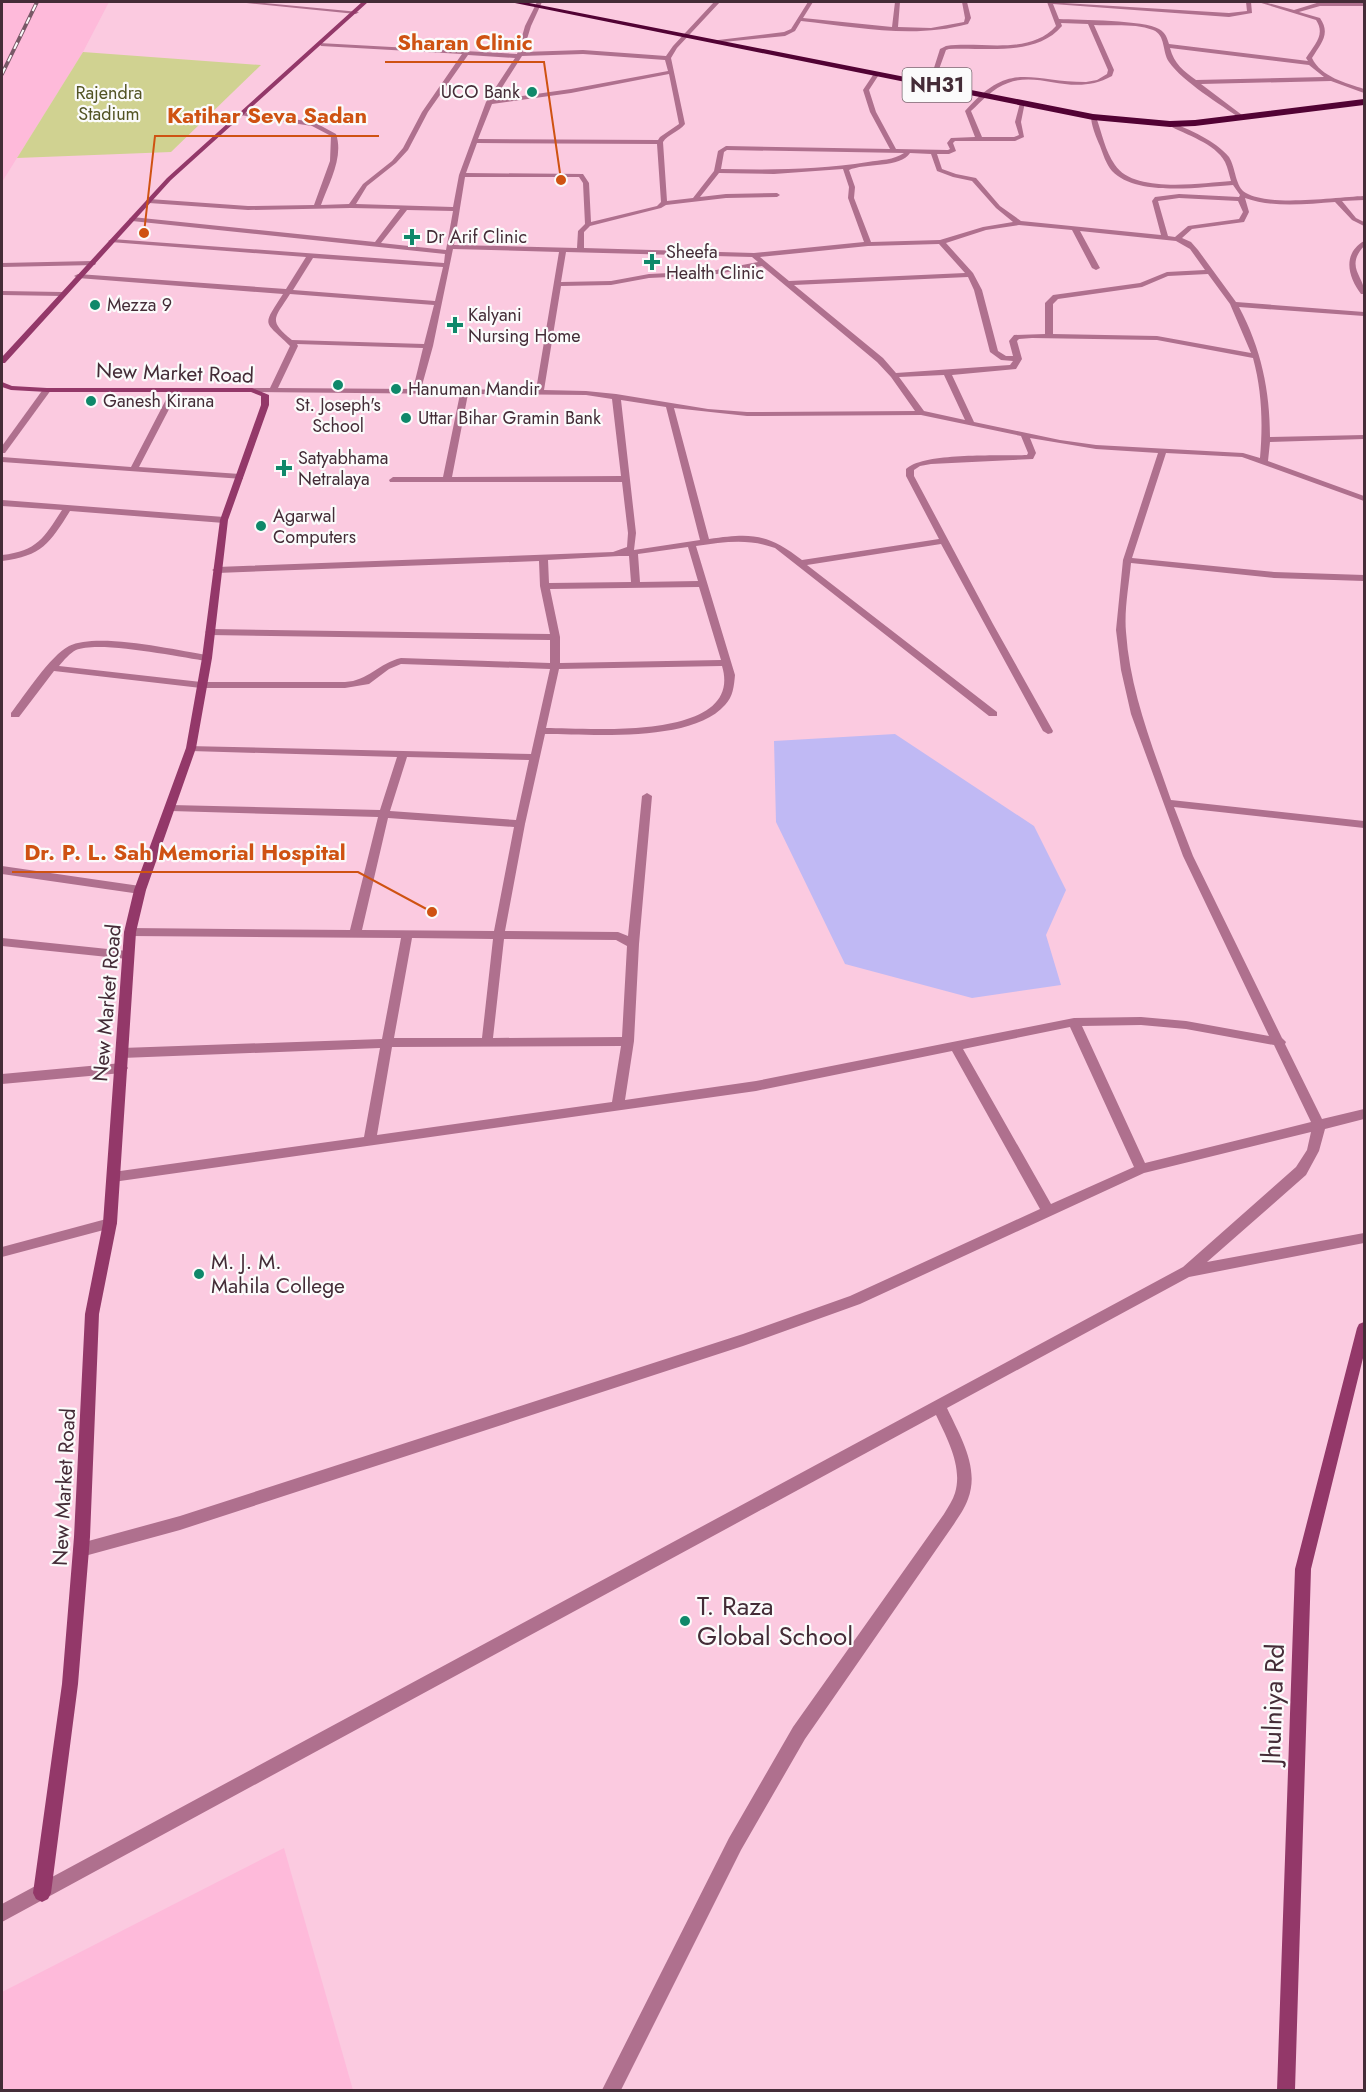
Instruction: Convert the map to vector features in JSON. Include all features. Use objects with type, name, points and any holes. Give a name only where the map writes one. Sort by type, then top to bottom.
[{"type":"highway","name":"NH31","points":[[514,2],[537,4],[1093,117],[1170,124],[1243,118],[1365,102]]},
{"type":"street","points":[[240,2],[356,12]]},
{"type":"street","points":[[299,7],[310,2]]},
{"type":"street","points":[[2,361],[169,179],[365,2]]},
{"type":"street","points":[[664,202],[660,142],[662,138],[678,129],[682,124],[668,58],[675,47],[717,2]]},
{"type":"street","points":[[713,41],[785,34],[793,30],[810,2]]},
{"type":"street","points":[[895,27],[897,2]]},
{"type":"street","points":[[799,19],[927,29],[956,27],[966,23],[968,18],[964,2]]},
{"type":"street","points":[[936,70],[943,49],[948,46],[994,47],[1035,41],[1056,31],[1058,21],[1049,2],[1245,14],[1250,12],[1249,2]]},
{"type":"street","points":[[1163,2],[1164,9]]},
{"type":"street","points":[[1260,2],[1318,19],[1324,28],[1322,44],[1309,58],[1310,63]]},
{"type":"street","points":[[1296,11],[1320,3],[1365,4]]},
{"type":"street","points":[[417,391],[447,265],[462,175],[489,102],[519,55],[537,4]]},
{"type":"street","points":[[1058,21],[1133,25],[1156,29],[1164,36],[1170,59],[1184,76],[1196,82],[1243,118]]},
{"type":"street","points":[[979,138],[968,111],[1006,80],[1013,78],[1072,83],[1105,78],[1110,75],[1111,70],[1090,23]]},
{"type":"street","points":[[321,44],[519,55],[582,52],[668,58]]},
{"type":"street","points":[[1167,46],[1217,51],[1263,60],[1310,63],[1332,80],[1365,91]]},
{"type":"street","points":[[351,206],[365,185],[394,162],[406,149],[425,112],[468,52]]},
{"type":"street","points":[[489,102],[563,93],[672,72]]},
{"type":"street","points":[[877,73],[866,90],[868,99],[894,151]]},
{"type":"street","points":[[1196,82],[1332,80]]},
{"type":"street","points":[[696,198],[717,171],[721,151],[726,148],[954,150],[950,143],[953,139],[1015,139],[1022,136],[1018,116],[1023,102]]},
{"type":"street","points":[[242,114],[314,124],[334,135],[336,142],[334,154],[317,206]]},
{"type":"street","points":[[1093,117],[1114,169],[1124,178],[1168,186],[1236,183]]},
{"type":"street","points":[[1170,124],[1220,152],[1227,159],[1243,197],[1246,212],[1242,221],[1190,227],[1177,239]]},
{"type":"street","points":[[475,141],[660,142]]},
{"type":"street","points":[[717,171],[774,172],[849,167],[894,160],[905,156],[908,151]]},
{"type":"street","points":[[933,151],[939,170],[955,176],[974,179],[998,207],[1019,223]]},
{"type":"street","points":[[849,167],[846,170],[852,187],[851,198],[868,244]]},
{"type":"street","points":[[462,175],[581,175],[586,183],[588,225]]},
{"type":"street","points":[[580,249],[581,231],[588,225],[659,207],[664,202],[696,198],[777,195]]},
{"type":"street","points":[[1165,238],[1155,201],[1157,198],[1179,196],[1281,200],[1365,198]]},
{"type":"street","points":[[1336,200],[1354,219],[1365,224]]},
{"type":"street","points":[[149,201],[248,208],[351,206],[456,209]]},
{"type":"street","points":[[377,244],[405,207]]},
{"type":"street","points":[[132,219],[377,244],[449,249],[580,249],[754,255],[868,244],[941,242],[985,228],[1019,223],[1177,239],[1189,242],[1233,304],[1256,356],[1264,393],[1267,440],[1264,461]]},
{"type":"street","points":[[1075,230],[1096,268]]},
{"type":"street","points":[[112,241],[447,265]]},
{"type":"street","points":[[941,242],[970,275],[982,302],[994,352],[1004,358],[1018,359]]},
{"type":"street","points":[[1365,243],[1356,252],[1352,265],[1355,280],[1365,292]]},
{"type":"street","points":[[540,392],[563,249]]},
{"type":"street","points":[[273,390],[294,346],[273,329],[272,317],[311,255]]},
{"type":"street","points":[[754,255],[862,345],[894,375],[921,412]]},
{"type":"street","points":[[2,266],[92,263]]},
{"type":"street","points":[[558,284],[611,283],[649,276],[711,273],[765,264]]},
{"type":"street","points":[[1049,336],[1049,303],[1056,297],[1128,288],[1142,285],[1167,274],[1210,272]]},
{"type":"street","points":[[787,283],[880,278],[924,279],[970,275]]},
{"type":"street","points":[[78,276],[437,303]]},
{"type":"street","points":[[2,293],[62,294]]},
{"type":"street","points":[[1233,304],[1365,314]]},
{"type":"street","points":[[894,375],[1003,370],[1013,367],[1018,359],[1013,341],[1017,337],[1157,338],[1256,356]]},
{"type":"street","points":[[290,342],[429,346]]},
{"type":"street","points":[[947,373],[970,422]]},
{"type":"street","name":"New Market Road","points":[[2,384],[11,388],[47,390],[252,390],[265,395],[265,405],[224,520],[207,658],[191,748],[140,890],[130,932],[110,1223],[92,1314],[81,1550],[70,1684],[42,1893]]},
{"type":"street","points":[[2,451],[47,390]]},
{"type":"street","points":[[133,470],[176,390]]},
{"type":"street","points":[[252,390],[540,392],[616,396],[708,411],[747,414],[921,412],[1024,435],[1096,447],[1162,453],[1243,455],[1365,500]]},
{"type":"street","points":[[447,480],[465,391]]},
{"type":"street","points":[[614,555],[631,548],[632,533],[616,396]]},
{"type":"street","points":[[669,405],[705,542]]},
{"type":"street","points":[[1024,435],[1032,453],[1030,457],[931,461],[917,464],[910,469],[910,476],[988,624],[1048,731]]},
{"type":"street","points":[[1267,440],[1365,437]]},
{"type":"street","points":[[2,1913],[1186,1272],[1300,1171],[1313,1151],[1319,1126],[1188,856],[1136,714],[1126,670],[1121,630],[1126,560],[1162,453]]},
{"type":"street","points":[[2,460],[240,477]]},
{"type":"street","points":[[393,480],[626,479]]},
{"type":"street","points":[[2,503],[224,520]]},
{"type":"street","points":[[2,558],[21,557],[37,550],[67,509]]},
{"type":"street","points":[[217,570],[614,555],[735,538],[760,539],[778,546],[993,714]]},
{"type":"street","points":[[800,563],[945,541]]},
{"type":"street","points":[[540,731],[651,730],[682,726],[707,715],[720,705],[729,690],[730,675],[691,544]]},
{"type":"street","points":[[633,552],[636,584]]},
{"type":"street","points":[[487,1042],[499,935],[520,824],[555,666],[555,637],[545,586],[543,558]]},
{"type":"street","points":[[1126,560],[1274,575],[1365,578]]},
{"type":"street","points":[[545,586],[703,584]]},
{"type":"street","points":[[210,632],[555,637]]},
{"type":"street","points":[[15,715],[53,668],[73,648],[90,644],[207,658]]},
{"type":"street","points":[[53,668],[201,685],[360,684],[373,677],[389,663],[401,660],[555,666],[727,663]]},
{"type":"street","points":[[191,748],[536,757]]},
{"type":"street","points":[[355,934],[384,814],[403,753]]},
{"type":"street","points":[[618,1104],[628,1041],[633,944],[647,796]]},
{"type":"street","points":[[1167,803],[1365,824]]},
{"type":"street","points":[[171,808],[384,814],[520,824]]},
{"type":"street","points":[[2,870],[140,890]]},
{"type":"street","points":[[130,932],[618,936],[633,944]]},
{"type":"street","points":[[369,1142],[407,935]]},
{"type":"street","points":[[2,942],[127,955]]},
{"type":"street","points":[[113,1177],[756,1086],[1074,1022],[1152,1022],[1186,1025],[1280,1042]]},
{"type":"street","points":[[1074,1022],[1142,1169]]},
{"type":"street","points":[[122,1053],[387,1043],[628,1041]]},
{"type":"street","points":[[955,1045],[1048,1211]]},
{"type":"street","points":[[2,1079],[122,1068]]},
{"type":"street","points":[[81,1550],[180,1523],[743,1340],[855,1300],[1142,1169],[1365,1114]]},
{"type":"street","points":[[2,1251],[110,1223]]},
{"type":"street","points":[[1186,1272],[1365,1238]]},
{"type":"street","name":"Jhulniya Rd","points":[[1286,2091],[1304,1569],[1359,1373],[1365,1328]]},
{"type":"street","points":[[611,2091],[735,1844],[799,1733],[949,1519],[962,1497],[964,1480],[961,1459],[939,1406]]},
{"type":"shaded area","points":[[2,2],[109,2],[83,52],[2,182]]},
{"type":"shaded area","points":[[895,734],[1034,826],[1066,890],[1046,935],[1061,985],[972,998],[845,964],[776,822],[774,741]]},
{"type":"shaded area","points":[[284,1848],[353,2090],[2,2090],[2,1992]]},
{"type":"green space","name":"Rajendra Stadium","points":[[83,52],[261,65],[171,152],[17,158]]},
{"type":"railway","points":[[2,74],[37,2]]},
{"type":"place","name":"UCO Bank","points":[[532,92]]},
{"type":"place","name":"Sharan Clinic","points":[[561,180]]},
{"type":"place","name":"Katihar Seva Sadan","points":[[144,233]]},
{"type":"place","name":"Dr Arif Clinic","points":[[412,237]]},
{"type":"place","name":"Sheefa Health Clinic","points":[[652,262]]},
{"type":"place","name":"Mezza 9","points":[[95,305]]},
{"type":"place","name":"Kalyani Nursing Home","points":[[455,325]]},
{"type":"place","name":"St. Joseph's School","points":[[338,385]]},
{"type":"place","name":"Hanuman Mandir","points":[[396,389]]},
{"type":"place","name":"Ganesh Kirana","points":[[91,401]]},
{"type":"place","name":"Uttar Bihar Gramin Bank","points":[[406,418]]},
{"type":"place","name":"Satyabhama Netralaya","points":[[284,468]]},
{"type":"place","name":"Agarwal Computers","points":[[261,526]]},
{"type":"place","name":"Dr. P. L. Sah Memorial Hospital","points":[[432,912]]},
{"type":"place","name":"M. J. M. Mahila College","points":[[199,1274]]},
{"type":"place","name":"T. Raza Global School","points":[[685,1621]]}]
